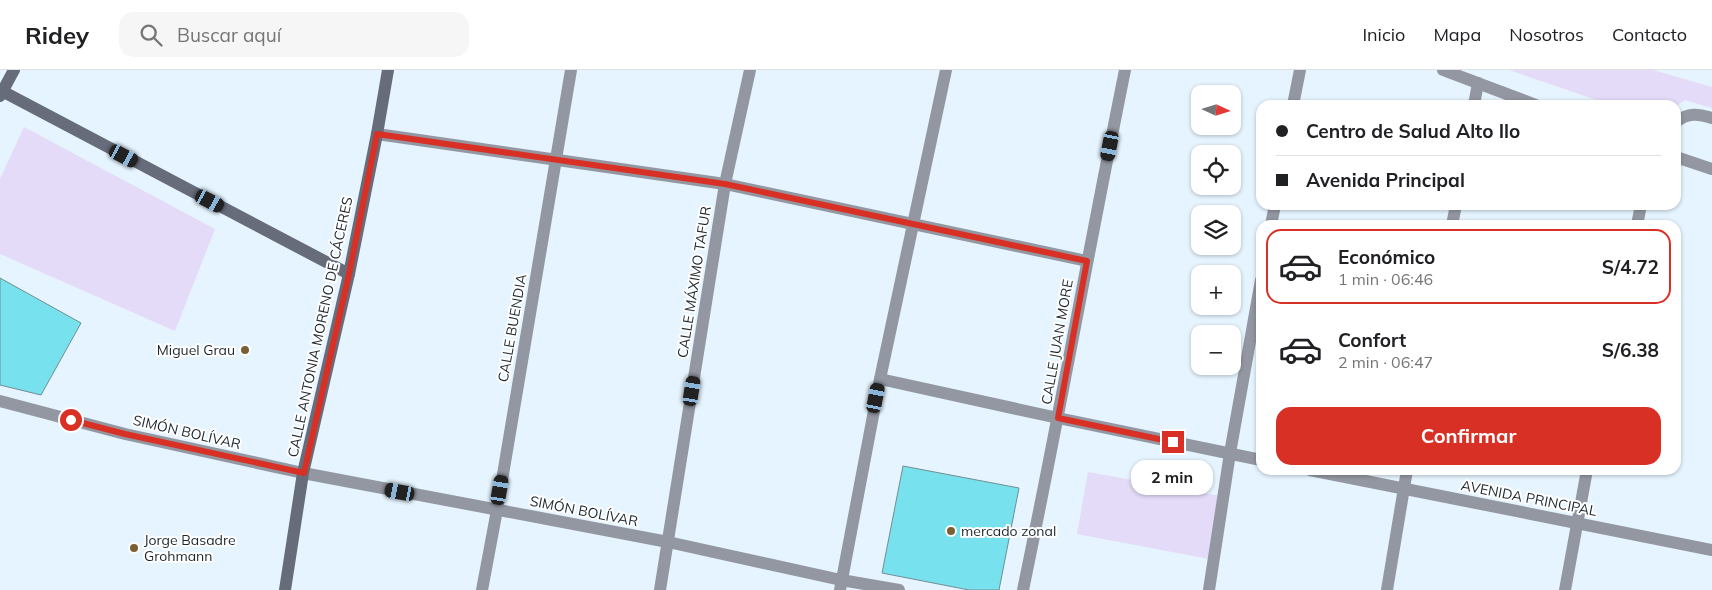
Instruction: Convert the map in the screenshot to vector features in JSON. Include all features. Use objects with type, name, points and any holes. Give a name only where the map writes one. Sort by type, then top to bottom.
[{"type":"street","points":[[14,70],[1,93],[349,274]]},
{"type":"street","name":"CALLE ANTONIA MORENO DE CÁCERES","points":[[285,590],[304,473],[349,274],[388,70]]},
{"type":"street","name":"CALLE BUENDIA","points":[[482,590],[571,70]]},
{"type":"street","name":"CALLE MÁXIMO TAFUR","points":[[660,590],[725,184],[750,70]]},
{"type":"street","points":[[841,585],[880,379],[946,70]]},
{"type":"street","name":"CALLE JUAN MORE","points":[[1023,590],[1125,70]]},
{"type":"street","points":[[1294,100],[1300,70]]},
{"type":"street","points":[[1443,70],[1523,100]]},
{"type":"street","points":[[1475,100],[1478,83]]},
{"type":"street","points":[[1681,118],[1697,114],[1712,118]]},
{"type":"street","points":[[377,134],[725,184],[1087,261]]},
{"type":"street","points":[[1681,159],[1712,170]]},
{"type":"street","points":[[1209,590],[1230,453],[1256,308]]},
{"type":"street","points":[[880,379],[1256,459]]},
{"type":"street","name":"SIMÓN BOLÍVAR","points":[[0,401],[125,434],[304,473],[668,542],[841,585],[899,590]]},
{"type":"street","name":"AVENIDA PRINCIPAL","points":[[1333,475],[1712,550]]},
{"type":"street","points":[[1387,590],[1406,475]]},
{"type":"street","points":[[1565,590],[1586,475]]},
{"type":"shaded area","points":[[1509,70],[1653,70],[1712,87],[1712,108],[1685,100],[1681,103],[1681,100],[1596,100]]},
{"type":"shaded area","points":[[24,127],[215,229],[175,331],[0,254],[0,179]]},
{"type":"shaded area","points":[[1088,472],[1221,496],[1209,559],[1077,534]]},
{"type":"building","points":[[0,278],[81,323],[41,395],[0,385]]},
{"type":"building","name":"mercado zonal","points":[[903,466],[1019,488],[999,590],[969,590],[882,573]]},
{"type":"place","name":"Miguel Grau","points":[[245,350]]},
{"type":"place","name":"mercado zonal","points":[[951,531]]},
{"type":"place","name":"Jorge Basadre Grohmann","points":[[134,548]]},
{"type":"route","points":[[71,420],[125,434],[304,473],[349,274],[377,134],[725,184],[1087,261],[1058,418],[1173,442]]}]
